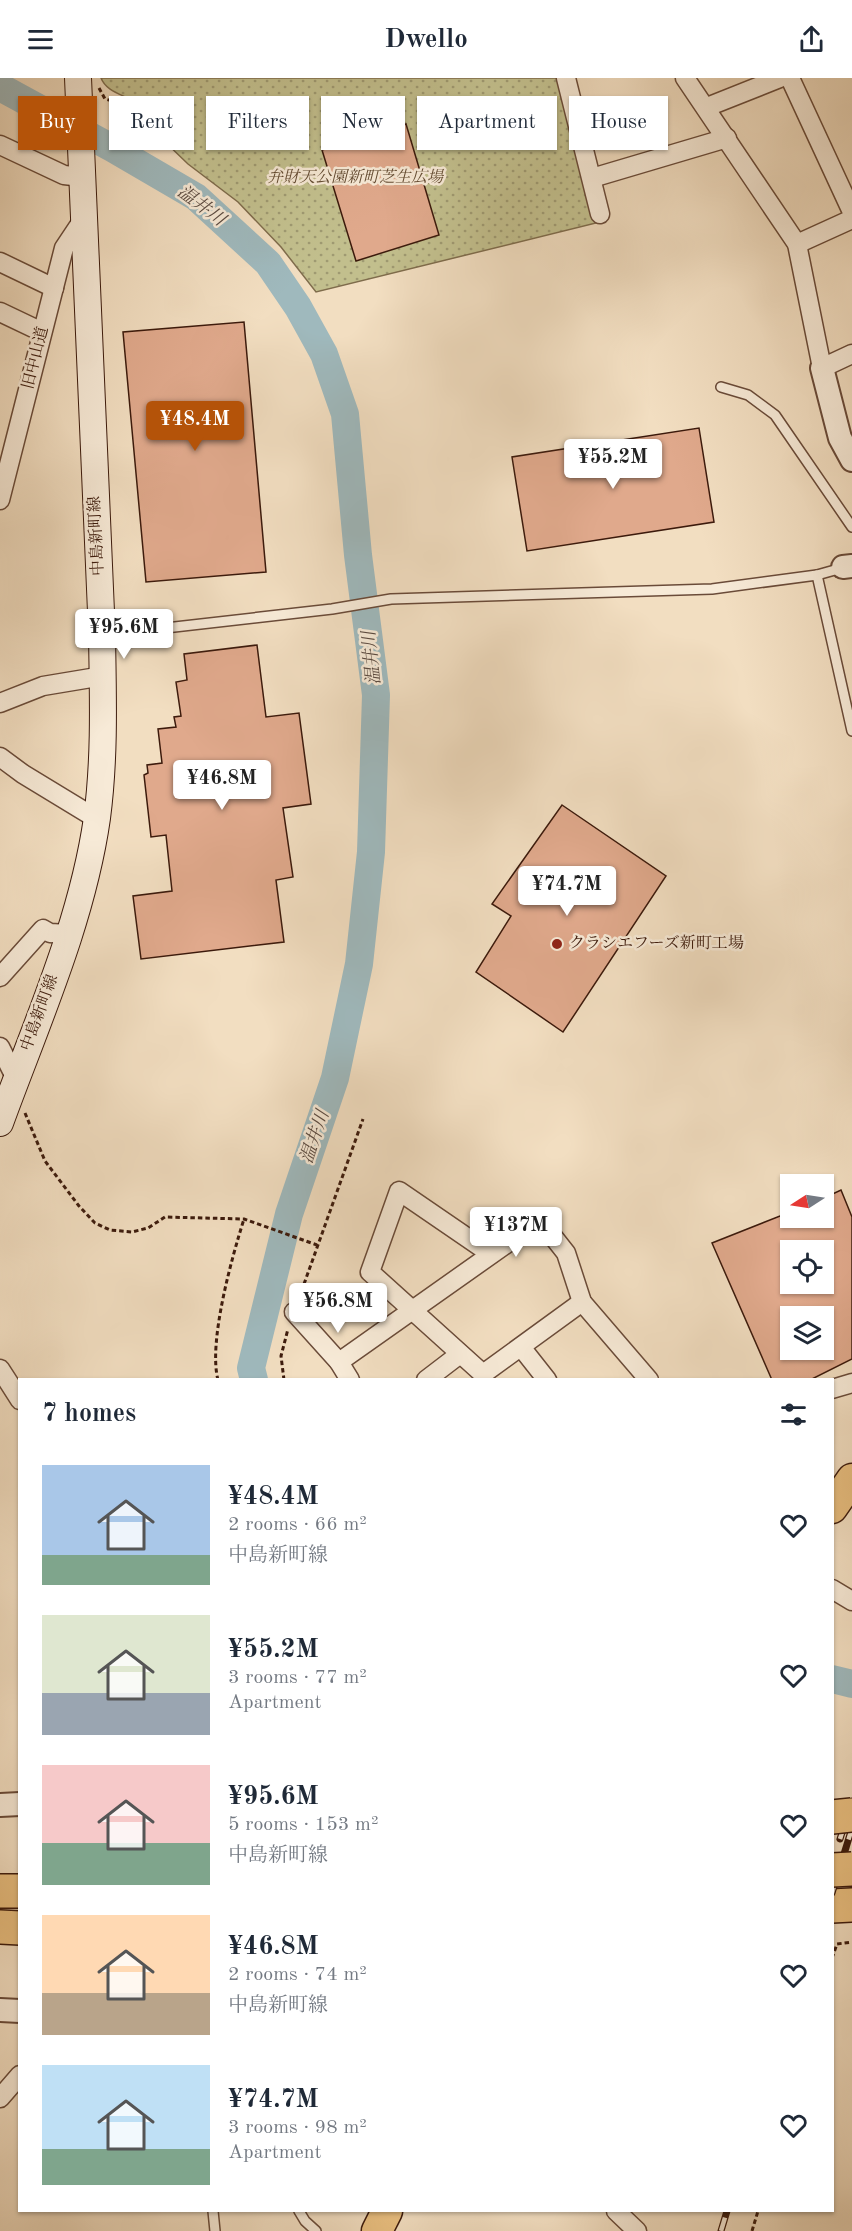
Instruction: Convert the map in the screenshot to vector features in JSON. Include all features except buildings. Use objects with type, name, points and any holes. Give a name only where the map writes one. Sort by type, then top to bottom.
[{"type":"highway","points":[[834,1505],[852,1479]]},
{"type":"highway","points":[[834,1817],[852,1815]]},
{"type":"highway","points":[[834,1870],[852,1869]]},
{"type":"highway","points":[[0,1875],[18,1875]]},
{"type":"highway","points":[[0,1891],[18,1891]]},
{"type":"highway","points":[[834,1906],[852,1905]]},
{"type":"highway","points":[[834,1914],[852,1913]]},
{"type":"highway","points":[[0,1928],[18,1928]]},
{"type":"highway","points":[[377,2231],[386,2212]]},
{"type":"main road","name":"中島新町線","points":[[0,1123],[68,934],[87,868],[97,819],[103,740],[102,635],[79,111],[87,80]]},
{"type":"street","points":[[566,78],[600,214]]},
{"type":"street","points":[[685,78],[707,107],[797,244],[822,369],[840,438],[852,460]]},
{"type":"street","points":[[707,107],[780,78]]},
{"type":"street","points":[[790,78],[852,212]]},
{"type":"street","points":[[592,178],[727,138]]},
{"type":"street","points":[[0,145],[64,176],[82,171]]},
{"type":"street","points":[[797,244],[852,219]]},
{"type":"street","name":"旧中山道","points":[[0,500],[64,248],[82,220]]},
{"type":"street","points":[[0,262],[54,288]]},
{"type":"street","points":[[0,312],[42,332]]},
{"type":"street","points":[[822,369],[852,354]]},
{"type":"street","points":[[0,704],[43,686],[103,676]]},
{"type":"street","points":[[0,757],[23,774],[97,819]]},
{"type":"street","points":[[0,977],[7,955],[43,929],[50,933],[68,934]]},
{"type":"street","points":[[0,1047],[16,1079]]},
{"type":"street","points":[[491,1254],[399,1191],[370,1272],[483,1374],[582,1302]]},
{"type":"street","points":[[339,1362],[540,1220],[566,1252],[582,1302],[647,1378]]},
{"type":"street","points":[[294,1312],[339,1362],[349,1378]]},
{"type":"street","points":[[521,1347],[545,1378]]},
{"type":"street","points":[[429,1378],[460,1354]]},
{"type":"street","points":[[0,1369],[18,1397]]},
{"type":"street","points":[[834,1388],[852,1383]]},
{"type":"street","points":[[834,1590],[852,1601]]},
{"type":"street","points":[[0,1805],[18,1804]]},
{"type":"street","points":[[0,2010],[18,2011]]},
{"type":"street","points":[[0,2098],[18,2077]]},
{"type":"street","points":[[617,2212],[638,2231]]},
{"type":"lane","points":[[722,387],[748,395],[775,415],[852,527]]},
{"type":"lane","points":[[102,635],[332,609],[391,599],[712,589],[817,575],[848,567]]},
{"type":"lane","points":[[817,575],[852,731]]},
{"type":"lane","points":[[213,2212],[215,2231]]},
{"type":"lane","points":[[300,2212],[305,2221],[315,2231]]},
{"type":"path","points":[[87,80],[105,99],[109,100]]},
{"type":"path","points":[[16,1079],[23,1108],[45,1161],[78,1206],[96,1223],[110,1230],[132,1232],[148,1228],[165,1217],[244,1219],[317,1245]]},
{"type":"path","points":[[284,1378],[280,1356],[363,1119]]},
{"type":"path","points":[[218,1378],[217,1352],[223,1303],[230,1265],[244,1219]]},
{"type":"path","points":[[834,1952],[837,1944],[852,1942]]},
{"type":"path","points":[[752,2231],[758,2212]]},
{"type":"green space","name":"弁財天公園新町芝生広場","points":[[101,78],[562,78],[569,105],[569,150],[581,150],[600,222],[316,292],[281,247],[238,202],[173,150],[194,150],[194,96],[123,96],[104,84]]},
{"type":"waterway","name":"温井川","points":[[0,87],[196,197],[268,263],[298,307],[324,354],[345,414],[358,555],[376,695],[371,852],[359,964],[335,1078],[289,1214],[251,1368],[254,1378]]},
{"type":"waterway","name":"温井川","points":[[834,1680],[852,1684]]},
{"type":"railway","points":[[840,1839],[852,1801]]},
{"type":"railway","points":[[834,1886],[852,1828]]},
{"type":"railway","points":[[721,2231],[727,2212]]},
{"type":"place","name":"クラシエフーズ新町工場","points":[[557,944]]}]
